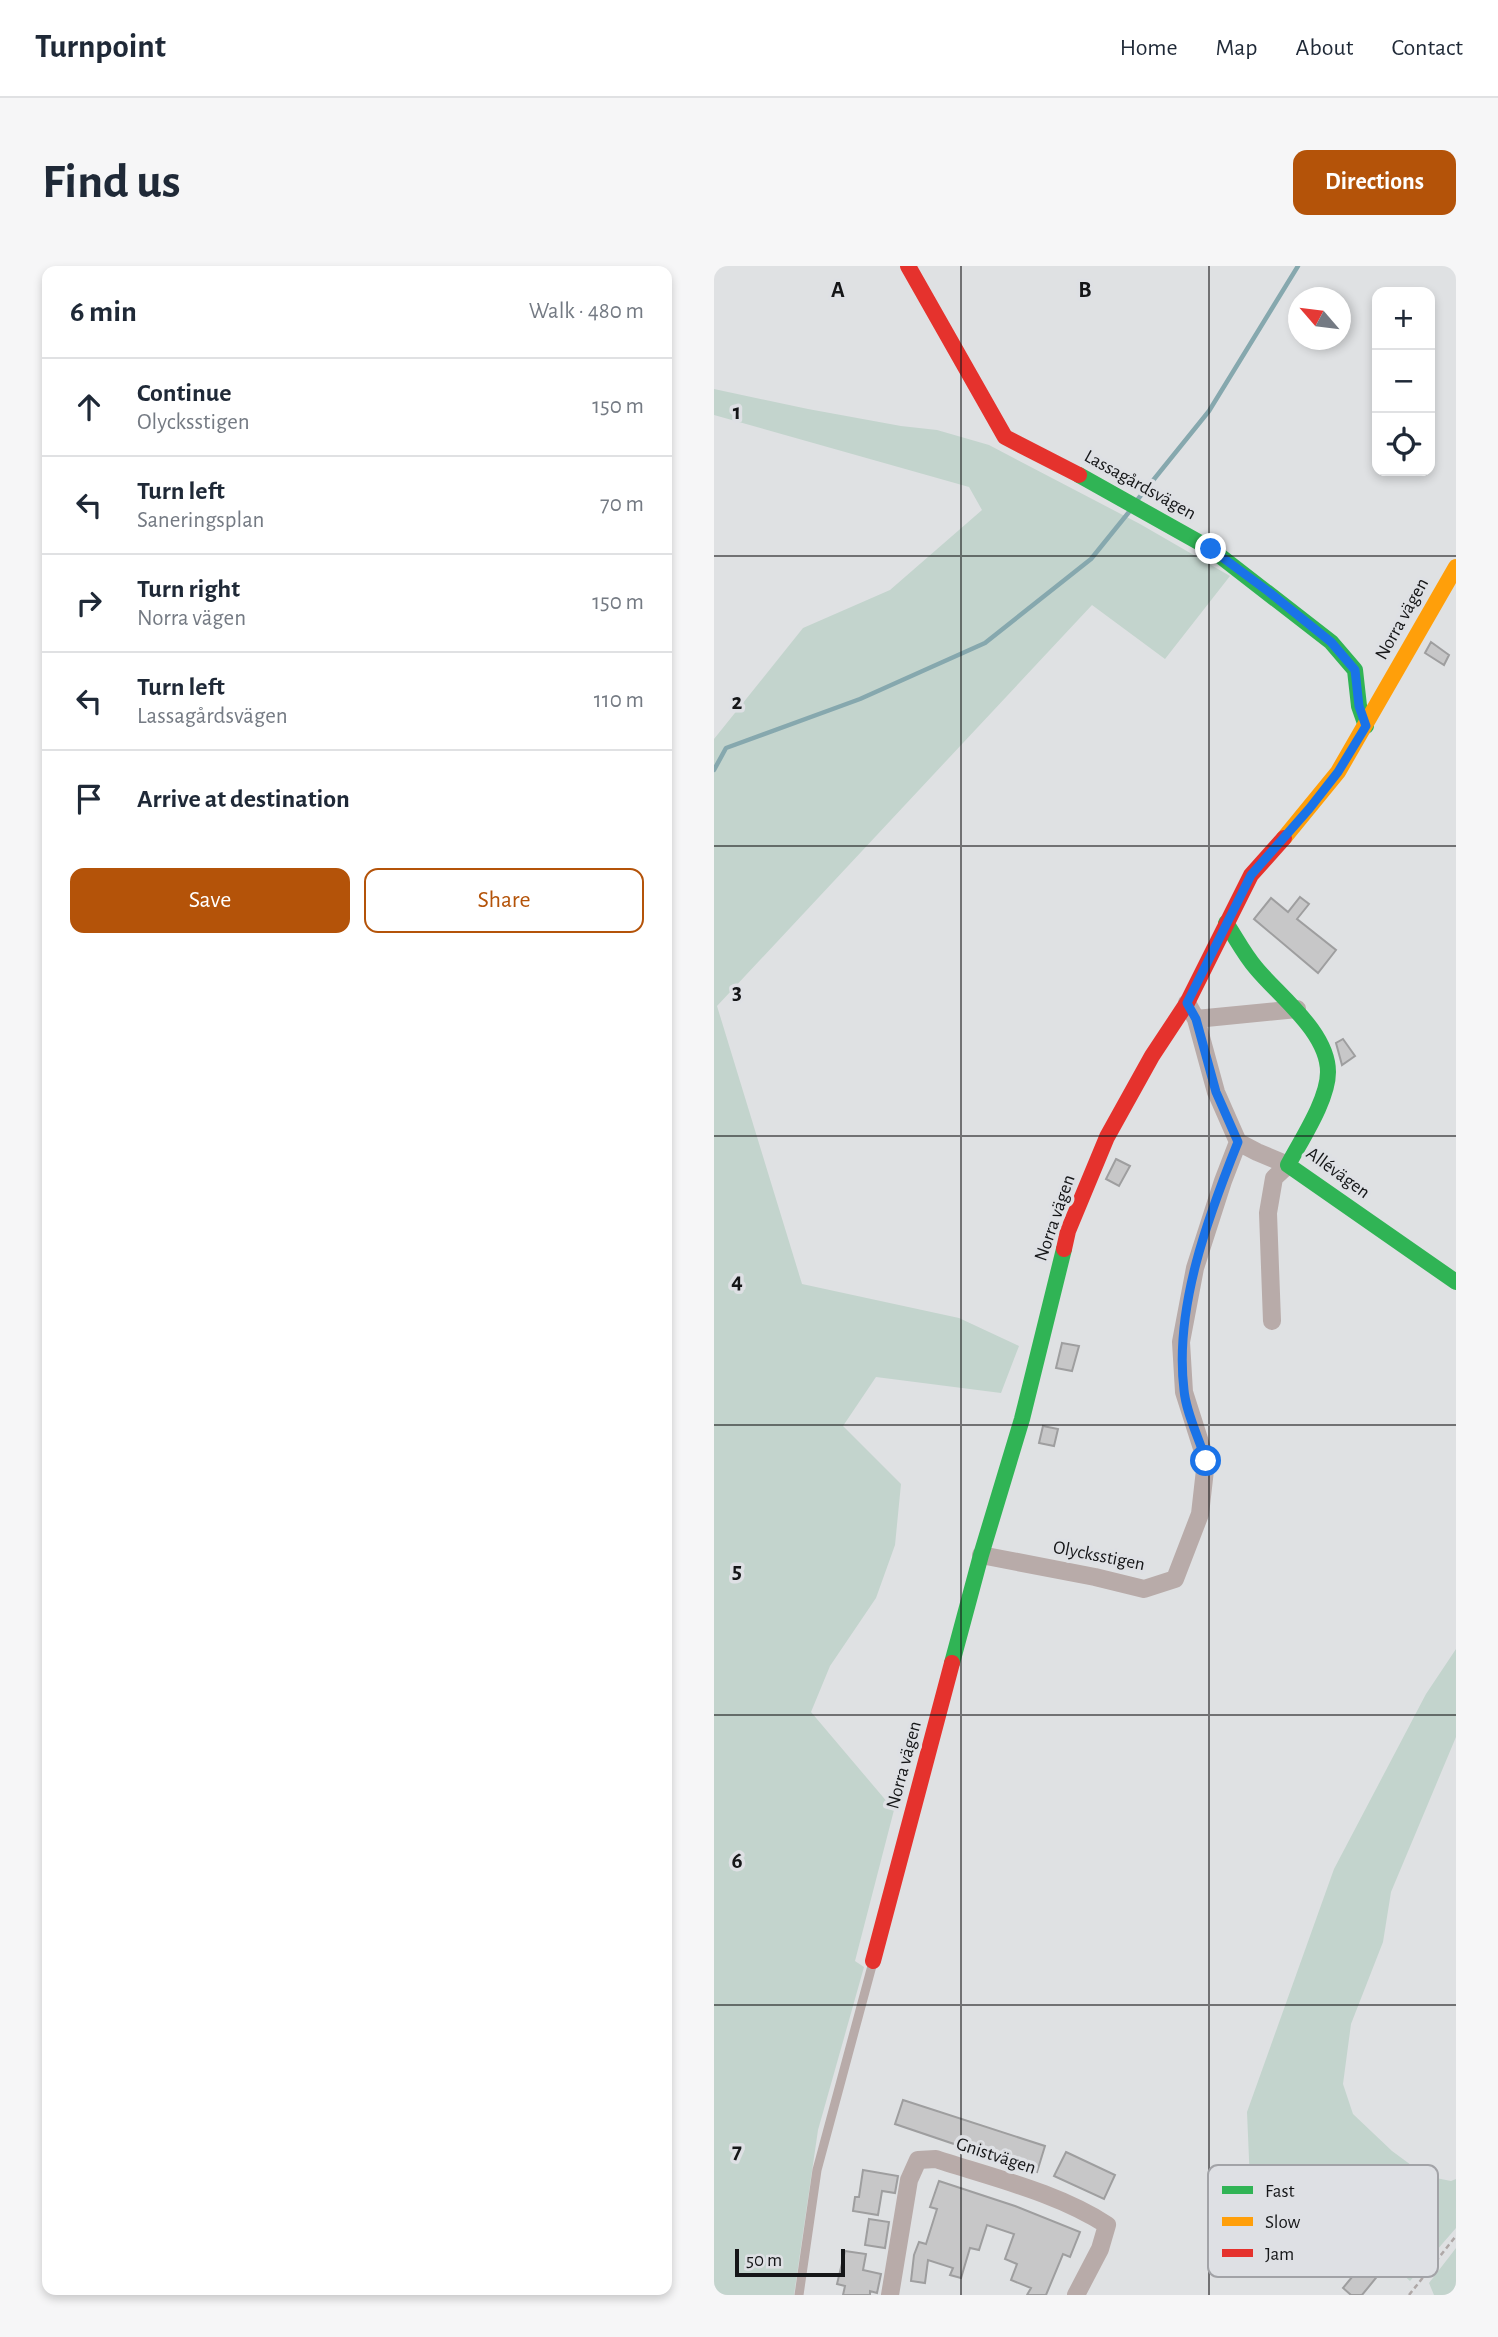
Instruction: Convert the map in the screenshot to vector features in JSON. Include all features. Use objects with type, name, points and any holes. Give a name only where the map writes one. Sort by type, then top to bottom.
[{"type":"street","name":"Lassagårdsvägen","points":[[908,266],[1005,437],[1107,489],[1199,542],[1269,592],[1331,642],[1355,670],[1359,706],[1366,726]]},
{"type":"street","name":"Norra vägen","points":[[873,1961],[981,1555],[1022,1419],[1068,1231],[1107,1137],[1152,1056],[1187,1003],[1251,875],[1331,781],[1366,726],[1456,566]]},
{"type":"street","name":"Allévägen","points":[[1226,923],[1256,969],[1297,1009],[1324,1052],[1329,1071],[1318,1106],[1288,1165],[1456,1282]]},
{"type":"street","points":[[1187,1003],[1196,1019],[1216,1092],[1238,1142],[1288,1165],[1274,1178],[1268,1213],[1272,1321]]},
{"type":"street","points":[[1196,1019],[1297,1009]]},
{"type":"street","name":"Olycksstigen","points":[[981,1555],[1144,1589],[1175,1579],[1200,1514],[1206,1461],[1184,1392],[1181,1342],[1195,1268],[1238,1142]]},
{"type":"street","name":"Gnistvägen","points":[[890,2295],[909,2180],[918,2160],[936,2159],[1047,2195],[1091,2214],[1107,2225],[1100,2249],[1076,2295]]},
{"type":"lane","points":[[799,2295],[817,2171],[873,1961]]},
{"type":"path","points":[[1438,2259],[1456,2236]]},
{"type":"path","points":[[1409,2295],[1423,2277]]},
{"type":"shaded area","points":[[714,389],[808,409],[937,430],[989,445],[1140,524],[1230,576],[1165,659],[1092,605],[717,1006],[802,1284],[959,1318],[1019,1346],[1001,1393],[876,1377],[843,1426],[901,1484],[895,1545],[876,1598],[830,1666],[811,1712],[894,1810],[855,1961],[864,1967],[818,2130],[794,2295],[714,2295],[714,739],[803,628],[890,590],[982,510],[969,487],[714,415]]},
{"type":"shaded area","points":[[1456,1649],[1456,1737],[1391,1892],[1383,1942],[1351,2024],[1343,2084],[1353,2114],[1411,2165],[1249,2165],[1247,2112],[1334,1869],[1426,1694]]},
{"type":"shaded area","points":[[1438,2178],[1451,2181],[1456,2179],[1456,2228],[1438,2249]]},
{"type":"shaded area","points":[[1456,2248],[1456,2295],[1434,2295],[1429,2283],[1434,2277],[1438,2277],[1438,2271]]},
{"type":"building","points":[[1431,642],[1449,655],[1444,665],[1425,653]]},
{"type":"building","points":[[1300,897],[1309,904],[1297,919],[1336,950],[1318,973],[1254,919],[1271,898],[1288,912]]},
{"type":"building","points":[[1343,1039],[1355,1056],[1342,1065],[1336,1043]]},
{"type":"building","points":[[1116,1159],[1130,1166],[1119,1186],[1106,1179]]},
{"type":"building","points":[[1062,1343],[1079,1346],[1072,1371],[1056,1368]]},
{"type":"building","points":[[1043,1426],[1058,1429],[1054,1446],[1039,1443]]},
{"type":"building","points":[[903,2100],[1045,2146],[1037,2172],[895,2124]]},
{"type":"building","points":[[1066,2152],[1115,2175],[1104,2199],[1054,2176]]},
{"type":"building","points":[[863,2170],[898,2176],[895,2193],[882,2191],[878,2215],[853,2211],[855,2197],[859,2197]]},
{"type":"building","points":[[939,2181],[1015,2206],[1080,2232],[1070,2257],[1063,2254],[1046,2295],[1027,2295],[1031,2288],[1011,2280],[1017,2264],[1005,2259],[1014,2234],[987,2225],[979,2250],[970,2248],[961,2278],[950,2275],[953,2268],[928,2260],[925,2283],[911,2281],[914,2255],[919,2242],[926,2244],[937,2209],[930,2207]]},
{"type":"building","points":[[869,2219],[889,2222],[885,2248],[865,2245]]},
{"type":"building","points":[[845,2251],[866,2254],[863,2270],[881,2274],[877,2293],[870,2291],[870,2295],[843,2295],[845,2286],[837,2284]]},
{"type":"building","points":[[1352,2277],[1377,2277],[1362,2295],[1351,2295],[1343,2288]]},
{"type":"waterway","points":[[1138,499],[1209,411],[1298,266]]},
{"type":"waterway","points":[[714,770],[726,748],[860,699],[985,643],[1091,559],[1129,512]]},
{"type":"traffic: fast","points":[[1079,475],[1211,549],[1331,642],[1355,670],[1359,706],[1366,726]]},
{"type":"traffic: fast","points":[[1226,923],[1252,963],[1311,1029],[1326,1057],[1328,1072],[1324,1095],[1288,1165],[1456,1282]]},
{"type":"traffic: fast","points":[[952,1663],[1022,1419],[1064,1249]]},
{"type":"traffic: slow","points":[[1284,838],[1338,772],[1456,567]]},
{"type":"traffic: jam","points":[[908,266],[1005,437],[1079,475]]},
{"type":"traffic: jam","points":[[1064,1249],[1068,1231],[1107,1137],[1152,1056],[1187,1003],[1251,875],[1284,838]]},
{"type":"traffic: jam","points":[[873,1961],[952,1663]]},
{"type":"route","points":[[1206,1461],[1184,1392],[1181,1342],[1195,1268],[1238,1142],[1216,1092],[1196,1019],[1187,1003],[1251,875],[1338,772],[1366,726],[1359,706],[1355,670],[1331,642],[1211,549]]}]
